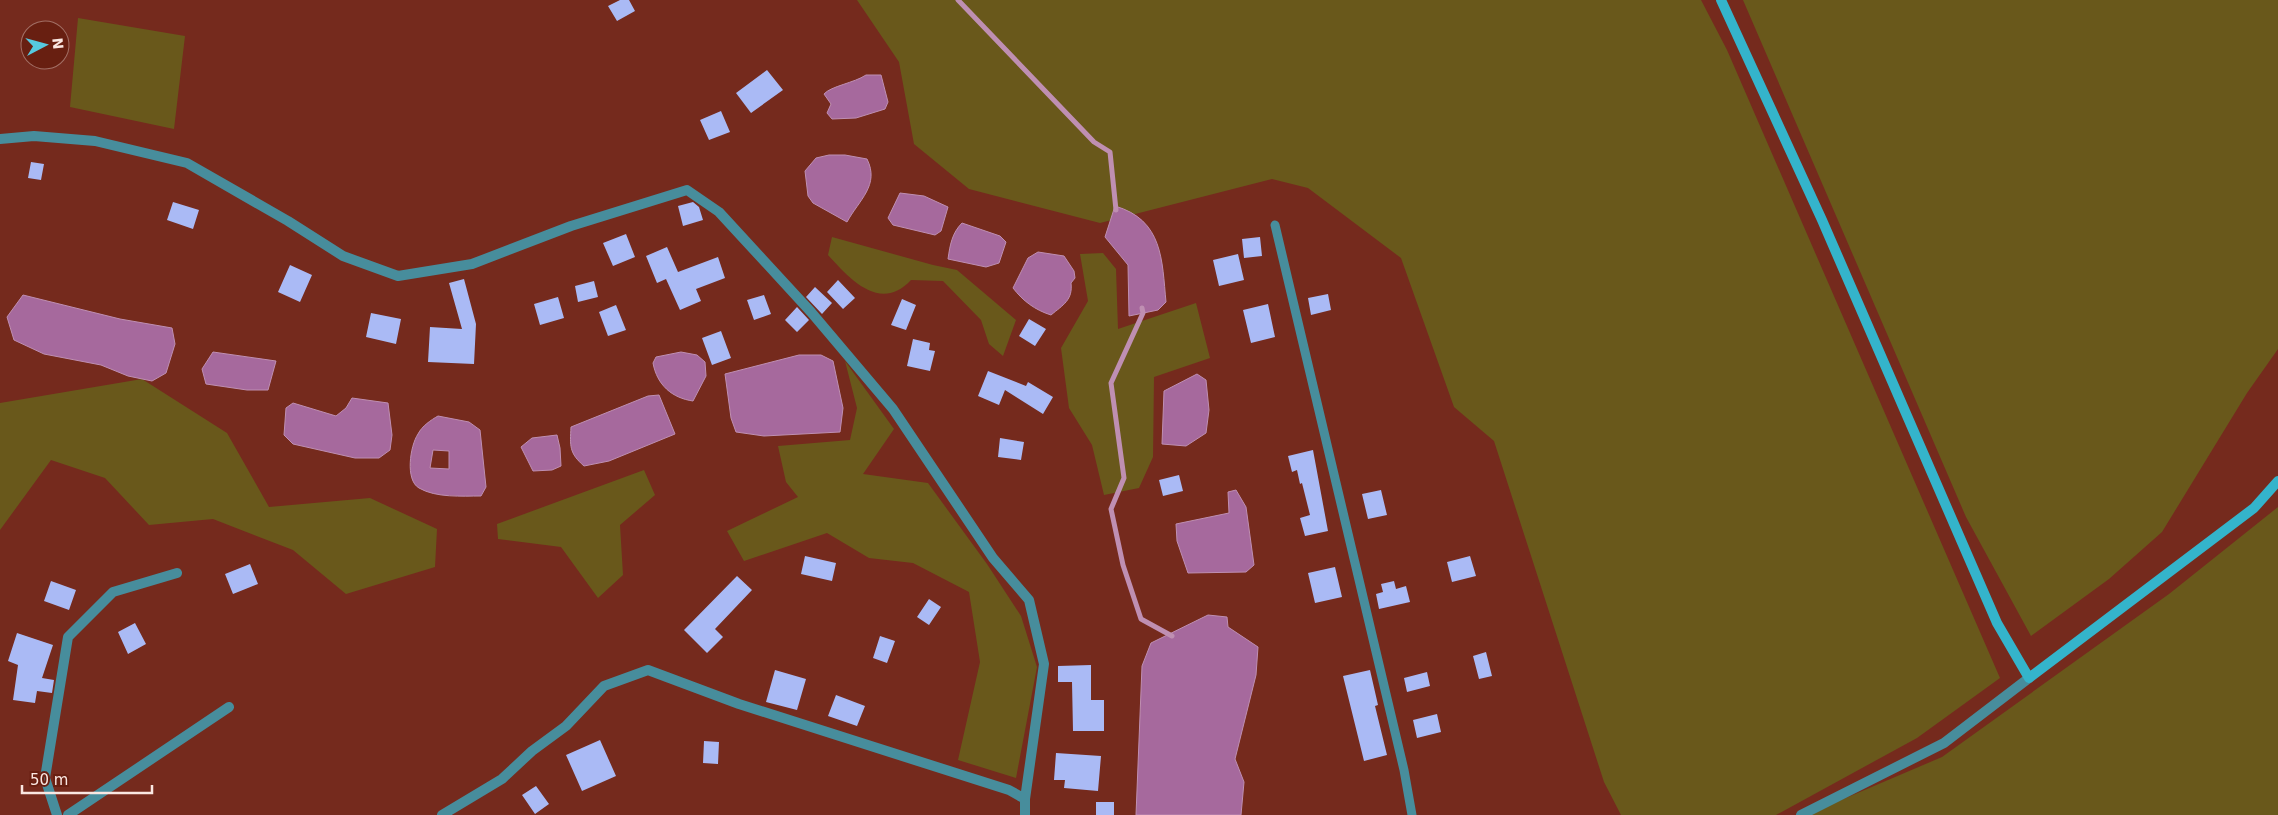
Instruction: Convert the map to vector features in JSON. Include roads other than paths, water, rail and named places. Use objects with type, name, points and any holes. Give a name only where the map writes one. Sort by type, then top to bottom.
[{"type":"street","points":[[1721,0],[1822,220],[1997,623],[2029,678]]},
{"type":"street","points":[[0,139],[34,136],[95,141],[187,162],[343,256],[398,276],[472,264],[571,226],[687,190],[719,212],[811,312],[887,402],[993,558],[1029,600],[1044,664],[1025,800],[1025,815]]},
{"type":"street","points":[[1801,815],[1944,742],[2254,508],[2278,481]]},
{"type":"street","points":[[56,815],[46,778],[68,637],[113,592],[176,573]]},
{"type":"street","points":[[442,815],[502,779],[532,751],[566,726],[604,686],[648,670],[739,704],[1009,790],[1025,800]]},
{"type":"street","points":[[68,815],[229,707]]},
{"type":"lane","points":[[1275,225],[1402,760],[1412,815]]},
{"type":"waterway","points":[[958,0],[1094,142],[1110,152],[1116,210]]},
{"type":"waterway","points":[[1142,308],[1143,313],[1111,383],[1124,478],[1111,509],[1123,565],[1141,619],[1172,636]]}]
